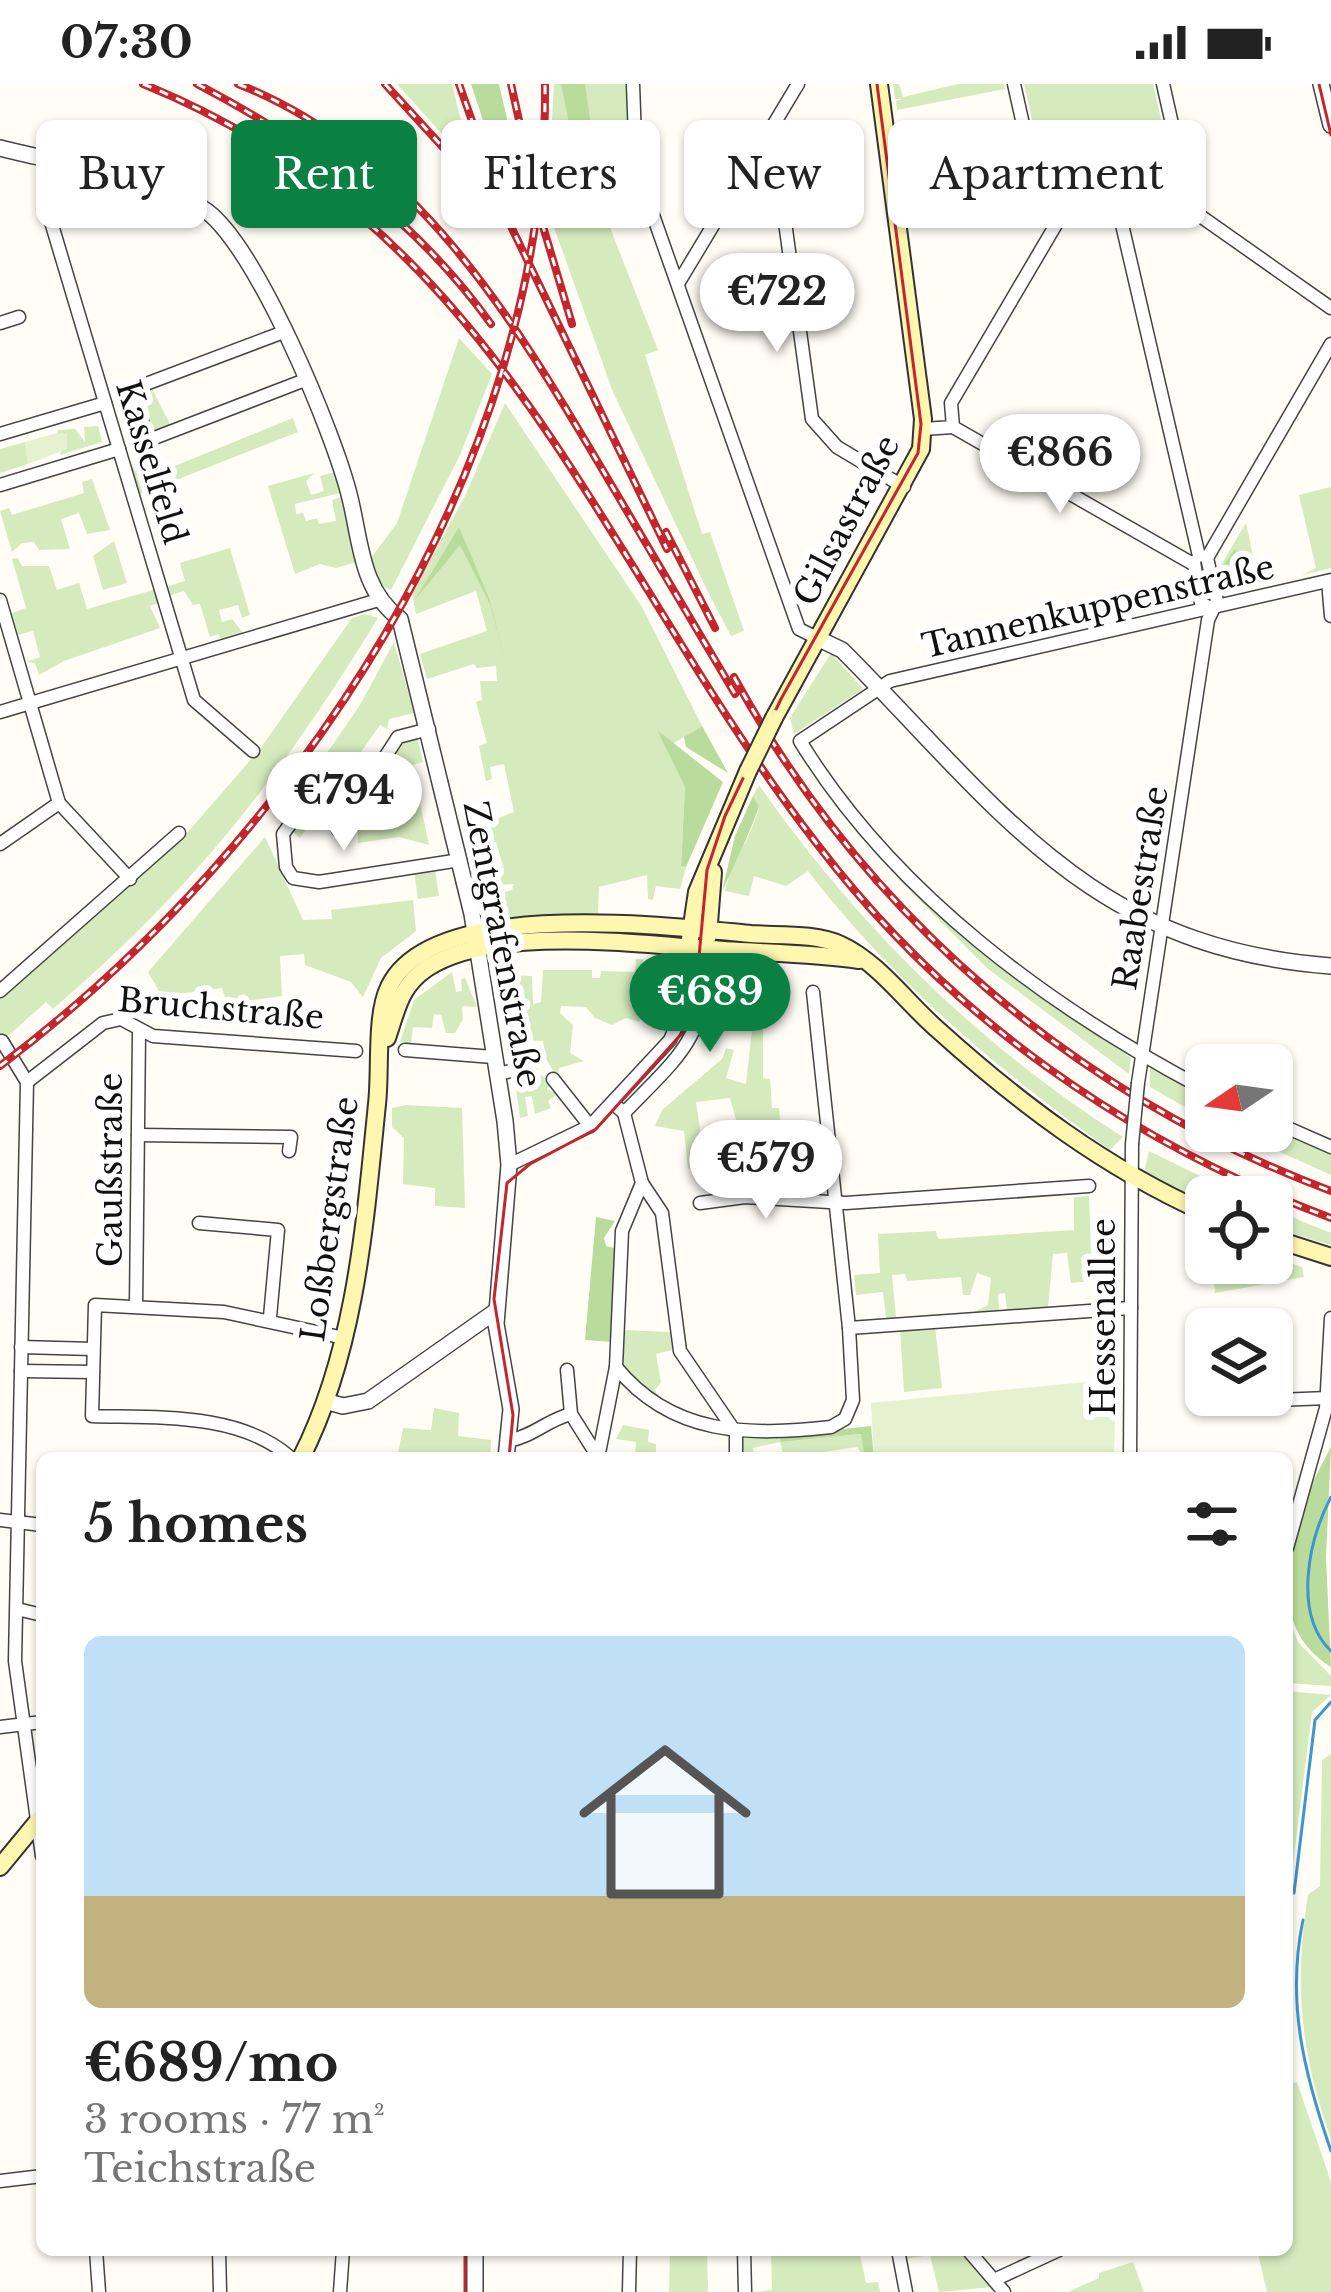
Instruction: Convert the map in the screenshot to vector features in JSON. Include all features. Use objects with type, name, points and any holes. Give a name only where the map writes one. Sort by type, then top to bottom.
[{"type":"main road","name":"Gilsastraße","points":[[699,938],[697,892],[748,770],[921,449],[919,394],[879,84]]},
{"type":"main road","name":"Loßbergstraße","points":[[305,1452],[326,1401],[344,1338],[383,1045],[395,1006],[410,982],[477,943],[532,925],[822,947],[866,961],[1022,1103],[1129,1176]]},
{"type":"main road","points":[[1129,1176],[1185,1203]]},
{"type":"main road","points":[[1293,1244],[1331,1256]]},
{"type":"main road","points":[[0,1868],[36,1823]]},
{"type":"street","points":[[633,84],[636,167],[799,628],[842,650],[1017,833],[1068,872],[1162,926],[1295,964],[1331,966]]},
{"type":"street","points":[[776,120],[797,84]]},
{"type":"street","points":[[1013,84],[1021,120]]},
{"type":"street","points":[[1163,84],[1171,120]]},
{"type":"street","points":[[1322,84],[1331,125]]},
{"type":"street","name":"Zentgrafenstraße","points":[[0,148],[36,158]]},
{"type":"street","name":"Zentgrafenstraße","points":[[207,213],[218,218],[240,247],[305,380],[341,465],[375,601],[400,619],[429,729],[477,943],[508,1165],[496,1311],[511,1409],[507,1449]]},
{"type":"street","points":[[1206,220],[1331,308]]},
{"type":"street","name":"Kasselfeld","points":[[53,228],[194,700],[253,751]]},
{"type":"street","points":[[679,282],[711,228]]},
{"type":"street","points":[[786,228],[812,418],[837,447],[904,487]]},
{"type":"street","points":[[1054,228],[951,403],[953,427],[1200,560]]},
{"type":"street","points":[[1123,228],[1200,560],[1201,604],[1211,608]]},
{"type":"street","points":[[0,323],[19,317]]},
{"type":"street","points":[[281,333],[130,390],[149,440],[305,380]]},
{"type":"street","points":[[1200,560],[1331,344]]},
{"type":"street","points":[[0,434],[105,403]]},
{"type":"street","name":"Gilsastraße","points":[[923,429],[953,427]]},
{"type":"street","points":[[0,485],[119,449]]},
{"type":"street","points":[[1330,580],[1331,616]]},
{"type":"street","name":"Tannenkuppenstraße","points":[[877,686],[1330,580]]},
{"type":"street","points":[[0,600],[59,803],[130,879]]},
{"type":"street","points":[[0,712],[375,601]]},
{"type":"street","name":"Raabestraße","points":[[1129,1176],[1142,1055],[1211,608]]},
{"type":"street","points":[[877,686],[800,740],[873,838],[964,927],[1093,1026],[1185,1079]]},
{"type":"street","points":[[338,830],[398,736],[429,729]]},
{"type":"street","points":[[324,778],[283,834],[286,867],[293,878],[319,882],[460,860]]},
{"type":"street","points":[[0,844],[59,803]]},
{"type":"street","points":[[0,991],[179,833]]},
{"type":"street","points":[[508,1165],[618,1109],[695,1033],[706,995],[699,938]]},
{"type":"street","points":[[616,1367],[637,1393],[676,1418],[736,1433],[837,1424],[845,1419],[853,1400],[849,1328],[832,1201],[814,992]]},
{"type":"street","name":"Bruchstraße","points":[[27,1082],[103,1023],[121,1019],[139,1033],[356,1051]]},
{"type":"street","name":"Gaußstraße","points":[[136,1306],[139,1033]]},
{"type":"street","points":[[2,1041],[27,1082],[16,1609],[23,1725],[36,1808]]},
{"type":"street","points":[[405,1050],[494,1057]]},
{"type":"street","points":[[497,1074],[530,1067]]},
{"type":"street","points":[[553,1079],[590,1126]]},
{"type":"street","points":[[618,1109],[641,1183],[662,1213],[680,1351],[736,1433],[736,1452]]},
{"type":"street","points":[[1293,1131],[1331,1148]]},
{"type":"street","points":[[138,1135],[291,1137],[289,1151]]},
{"type":"street","name":"Hessenallee","points":[[1129,1176],[1130,1452]]},
{"type":"street","points":[[599,1452],[616,1367],[620,1249],[641,1183]]},
{"type":"street","points":[[700,1203],[745,1197],[832,1201],[1089,1186]]},
{"type":"street","points":[[199,1222],[278,1230],[270,1318]]},
{"type":"street","points":[[280,1452],[239,1430],[200,1421],[92,1416],[95,1306],[270,1318],[344,1338]]},
{"type":"street","points":[[849,1328],[1131,1308]]},
{"type":"street","points":[[326,1401],[343,1406],[368,1401],[496,1311]]},
{"type":"street","points":[[1293,1525],[1328,1398],[1331,1318]]},
{"type":"street","points":[[21,1347],[94,1349]]},
{"type":"street","points":[[566,1368],[572,1414],[594,1452]]},
{"type":"street","points":[[21,1371],[93,1372]]},
{"type":"street","points":[[1293,1399],[1328,1398]]},
{"type":"street","points":[[507,1449],[548,1419],[572,1414]]},
{"type":"street","points":[[0,1520],[36,1524]]},
{"type":"street","points":[[16,1609],[36,1614]]},
{"type":"street","points":[[0,1727],[36,1723]]},
{"type":"street","points":[[0,2181],[36,2177]]},
{"type":"street","points":[[96,2256],[99,2292]]},
{"type":"street","points":[[220,2256],[220,2292]]},
{"type":"street","points":[[340,2292],[343,2256]]},
{"type":"street","points":[[475,2256],[475,2292]]},
{"type":"street","points":[[629,2292],[630,2256]]},
{"type":"street","points":[[745,2256],[745,2292]]},
{"type":"street","points":[[899,2256],[906,2292]]},
{"type":"street","points":[[973,2256],[1004,2292]]},
{"type":"street","points":[[994,2280],[1046,2256]]},
{"type":"green space","points":[[397,84],[452,84],[461,120],[441,120],[441,133]]},
{"type":"green space","points":[[471,84],[499,84],[507,120],[483,120]]},
{"type":"green space","points":[[554,84],[628,84],[628,120],[552,120]]},
{"type":"green space","points":[[561,84],[585,84],[590,120],[568,120]]},
{"type":"green space","points":[[893,84],[899,84],[903,97],[958,84],[1004,84],[1005,89],[897,110],[896,101],[902,99],[895,99]]},
{"type":"green space","points":[[1024,84],[1153,84],[1161,120],[1032,120]]},
{"type":"green space","points":[[554,228],[610,228],[658,350],[645,355],[702,534],[710,532],[744,631],[731,636],[613,392]]},
{"type":"green space","points":[[459,338],[492,374],[460,455],[391,590],[377,584],[371,558],[397,523]]},
{"type":"green space","points":[[151,387],[171,426],[151,434],[135,393]]},
{"type":"green space","points":[[505,403],[642,607],[702,726],[666,748],[685,787],[681,865],[686,867],[680,889],[656,886],[653,900],[648,899],[647,875],[599,887],[598,914],[488,918],[505,914],[502,899],[494,895],[512,890],[514,884],[492,885],[487,868],[503,866],[496,842],[481,843],[481,825],[514,812],[504,764],[490,767],[492,779],[486,781],[479,746],[487,743],[476,702],[482,700],[480,681],[497,681],[496,666],[477,668],[474,664],[427,679],[420,654],[487,631],[476,591],[416,614],[412,594],[466,494]]},
{"type":"green space","points":[[293,418],[298,432],[138,495],[126,454],[140,480]]},
{"type":"green space","points":[[98,426],[102,442],[60,455],[66,434],[57,436],[58,430],[75,429],[85,442],[84,427]]},
{"type":"green space","points":[[67,434],[67,449],[28,464],[25,442]]},
{"type":"green space","points":[[25,442],[28,464],[0,473],[0,449]]},
{"type":"green space","points":[[335,472],[340,493],[295,504],[296,514],[303,513],[306,521],[317,518],[319,524],[336,521],[332,500],[341,497],[357,562],[336,568],[320,564],[295,574],[268,486],[314,473],[306,481],[311,495],[324,491],[320,476]]},
{"type":"green space","points":[[92,479],[110,530],[87,534],[79,513],[61,519],[70,549],[39,550],[34,542],[22,543],[12,552],[0,511],[9,508],[12,515],[84,493],[82,482]]},
{"type":"green space","points":[[1331,487],[1331,568],[1302,575],[1316,568],[1299,495]]},
{"type":"green space","points":[[1246,523],[1259,584],[1227,592],[1221,565]]},
{"type":"green space","points":[[459,527],[489,598],[506,663],[490,604],[460,545],[414,601]]},
{"type":"green space","points":[[114,541],[127,583],[103,590],[93,556]]},
{"type":"green space","points":[[230,548],[250,615],[242,618],[238,605],[219,610],[222,622],[232,619],[244,634],[221,641],[219,634],[210,637],[200,604],[193,605],[184,591],[168,596],[166,587],[185,581],[180,563]]},
{"type":"green space","points":[[1235,549],[1240,558],[1231,567],[1235,578],[1250,573],[1257,579],[1230,590],[1222,567]]},
{"type":"green space","points":[[18,558],[22,566],[49,566],[57,590],[79,583],[87,609],[157,589],[161,602],[150,606],[160,628],[64,661],[39,675],[35,663],[26,662],[40,657],[33,631],[18,635],[12,613],[26,608],[12,559]]},
{"type":"green space","points":[[365,614],[378,618],[306,730],[193,874],[53,1009],[46,1002],[0,1043],[0,996],[187,833],[260,749],[352,618]]},
{"type":"green space","points":[[394,642],[414,713],[389,719],[387,729],[380,725],[300,838],[291,830],[328,778],[316,769],[360,705]]},
{"type":"green space","points":[[831,653],[863,689],[794,734],[790,718]]},
{"type":"green space","points":[[702,726],[728,773],[686,747],[684,737]]},
{"type":"green space","points":[[657,730],[723,782],[686,867],[681,866],[685,787]]},
{"type":"green space","points":[[417,736],[423,762],[412,765],[429,845],[399,837],[358,843],[357,818],[389,771],[386,758],[397,741]]},
{"type":"green space","points":[[759,785],[837,886],[923,979],[1019,1063],[1123,1137],[1110,1150],[948,1022],[875,950],[808,871],[786,886],[754,876],[749,896],[725,891],[757,816],[759,806],[753,796]]},
{"type":"green space","points":[[753,796],[759,806],[722,891],[735,836]]},
{"type":"green space","points":[[265,837],[303,920],[332,919],[331,910],[413,900],[416,931],[381,958],[363,997],[351,982],[305,965],[304,954],[280,956],[282,996],[227,1004],[222,988],[162,996],[148,972]]},
{"type":"green space","points":[[435,869],[439,896],[418,899],[414,872]]},
{"type":"green space","points":[[891,872],[1011,973],[1131,1058],[1129,1074],[987,968]]},
{"type":"green space","points":[[515,957],[515,962],[502,963],[501,975],[532,976],[533,1004],[541,1002],[543,970],[592,970],[592,978],[600,978],[601,971],[635,972],[636,959],[643,959],[643,980],[653,981],[639,1022],[626,1018],[612,1025],[595,1018],[586,1007],[561,1006],[560,1013],[573,1025],[570,1053],[584,1061],[559,1068],[558,1078],[546,1059],[543,1041],[521,1040],[518,1022],[511,1023],[510,1015],[524,1013],[523,1005],[501,1011],[494,965]]},
{"type":"green space","points":[[452,972],[456,992],[462,991],[461,979],[465,978],[477,1007],[462,1006],[463,1019],[455,1033],[446,1033],[441,1015],[434,1014],[432,1028],[413,1027],[411,1043],[400,1042],[414,1000]]},
{"type":"green space","points":[[753,1020],[763,1022],[763,1078],[770,1079],[772,1108],[779,1108],[782,1138],[792,1137],[795,1154],[774,1156],[772,1151],[760,1152],[759,1143],[743,1145],[730,1098],[696,1102],[702,1142],[727,1147],[733,1191],[725,1192],[721,1165],[688,1169],[684,1131],[655,1126],[662,1110],[722,1059],[726,1048],[734,1050],[726,1078],[746,1084]]},
{"type":"green space","points":[[1150,1068],[1185,1086],[1185,1107],[1150,1087]]},
{"type":"green space","points":[[535,1071],[553,1083],[547,1089],[557,1094],[548,1101],[551,1108],[535,1114],[532,1096],[525,1097],[528,1116],[520,1118],[514,1075]]},
{"type":"green space","points":[[392,1108],[462,1108],[465,1208],[435,1206],[435,1188],[403,1184],[404,1138],[392,1127]]},
{"type":"green space","points":[[1293,1137],[1331,1152],[1331,1175],[1280,1152],[1293,1152]]},
{"type":"green space","points":[[1149,1151],[1200,1176],[1185,1176],[1185,1192],[1144,1172]]},
{"type":"green space","points":[[1089,1196],[1092,1281],[1071,1283],[1067,1253],[1053,1254],[1048,1307],[1007,1310],[1005,1293],[998,1294],[999,1310],[974,1312],[988,1305],[991,1278],[977,1273],[970,1295],[963,1295],[961,1277],[907,1281],[905,1274],[892,1275],[896,1317],[886,1318],[883,1292],[856,1295],[854,1275],[880,1273],[878,1234],[936,1231],[938,1239],[1074,1230],[1074,1197]]},
{"type":"green space","points":[[596,1217],[615,1221],[604,1238],[606,1246],[614,1248],[613,1342],[585,1340]]},
{"type":"green space","points":[[1293,1218],[1331,1233],[1331,1245],[1293,1234]]},
{"type":"green space","points":[[1293,1264],[1302,1267],[1304,1277],[1293,1279]]},
{"type":"green space","points":[[1214,1284],[1265,1284],[1215,1293]]},
{"type":"green space","points":[[935,1326],[942,1388],[904,1392],[900,1329]]},
{"type":"green space","points":[[623,1330],[670,1332],[672,1350],[656,1354],[661,1382],[655,1390],[660,1402],[624,1370]]},
{"type":"green space","points":[[1116,1379],[1114,1452],[874,1452],[871,1403]]},
{"type":"green space","points":[[434,1408],[459,1413],[458,1436],[491,1440],[490,1452],[398,1452],[403,1428],[431,1430]]},
{"type":"green space","points":[[623,1425],[649,1430],[648,1442],[656,1444],[656,1452],[635,1452],[636,1442],[616,1439]]},
{"type":"green space","points":[[871,1426],[873,1452],[864,1452],[861,1434],[781,1442],[780,1436]]},
{"type":"green space","points":[[862,1434],[864,1452],[857,1447],[782,1452],[780,1442],[743,1452],[743,1438],[780,1436],[782,1442]]},
{"type":"green space","points":[[1331,1447],[1326,1557],[1331,1667],[1307,1646],[1293,1621],[1293,1542]]},
{"type":"green space","points":[[1293,1630],[1298,1642],[1331,1676],[1331,1686],[1293,1683]]},
{"type":"green space","points":[[1293,1692],[1331,1695],[1312,1712],[1293,1864]]},
{"type":"green space","points":[[1331,1754],[1331,2139],[1306,2047],[1301,1959],[1308,1895],[1320,1886],[1322,1760]]},
{"type":"green space","points":[[1297,2082],[1331,2182],[1331,2292],[1267,2292],[1258,2256],[1293,2256],[1293,2083]]},
{"type":"green space","points":[[670,2256],[707,2256],[708,2292],[669,2292]]},
{"type":"green space","points":[[771,2256],[860,2256],[866,2283],[878,2282],[880,2292],[754,2292],[772,2290]]},
{"type":"green space","points":[[930,2256],[966,2256],[993,2287],[939,2292]]},
{"type":"green space","points":[[1133,2262],[1144,2292],[1068,2292],[1099,2278],[1099,2273]]},
{"type":"waterway","points":[[1331,1497],[1316,1534],[1308,1577],[1312,1618],[1331,1651]]},
{"type":"waterway","points":[[1294,1893],[1315,1720],[1331,1702]]},
{"type":"waterway","points":[[1303,1920],[1296,1980],[1300,2037],[1331,2151]]},
{"type":"tram line","points":[[510,1452],[513,1415],[494,1299],[507,1183],[530,1164],[596,1129],[685,1030],[695,1000],[707,870],[725,816],[781,699],[918,453],[921,424],[877,84]]},
{"type":"tram line","points":[[1319,84],[1331,135]]},
{"type":"tram line","points":[[465,2256],[465,2292]]},
{"type":"railway","points":[[143,84],[267,147],[371,225],[458,314],[534,413],[740,736],[817,844],[924,965],[1047,1067],[1114,1112],[1184,1152],[1331,1218]]},
{"type":"railway","points":[[197,84],[281,132],[359,187],[429,250],[491,324]]},
{"type":"railway","points":[[238,84],[301,114],[357,153],[408,197],[453,247],[534,357],[735,694]]},
{"type":"railway","points":[[385,84],[441,145]]},
{"type":"railway","points":[[459,84],[504,212],[667,549]]},
{"type":"railway","points":[[511,84],[519,120]]},
{"type":"railway","points":[[0,1066],[109,975],[211,872],[304,758],[385,634],[452,503],[503,367],[535,226],[545,84]]},
{"type":"railway","points":[[543,228],[572,324]]},
{"type":"railway","points":[[666,532],[715,628]]},
{"type":"railway","points":[[734,677],[787,764],[847,845],[913,919],[986,988],[1064,1049],[1148,1104],[1237,1151],[1331,1191]]}]
